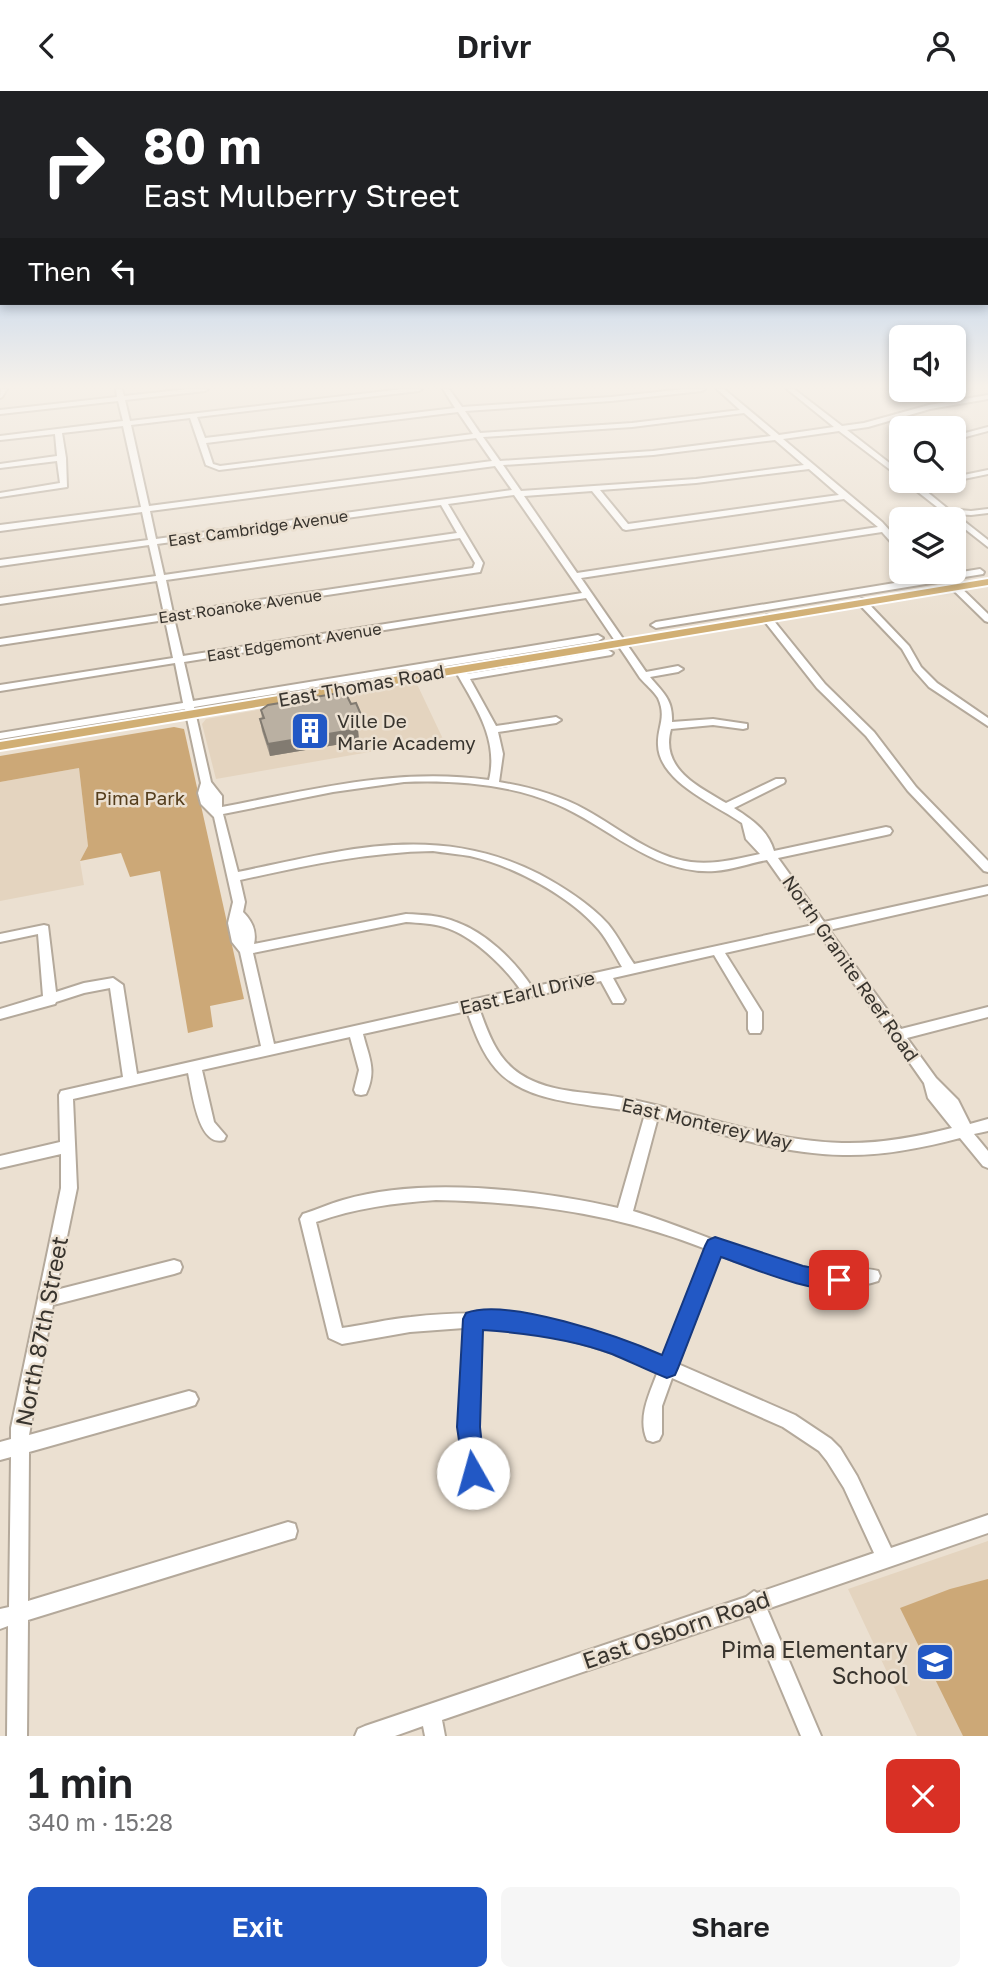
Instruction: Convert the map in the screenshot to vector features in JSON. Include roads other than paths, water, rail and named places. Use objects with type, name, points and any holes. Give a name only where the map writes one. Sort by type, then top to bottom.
[{"type":"main road","name":"East Thomas Road","points":[[0,746],[190,710],[462,673],[620,642],[988,582]]},
{"type":"street","points":[[0,495],[62,487],[65,482],[63,466]]},
{"type":"street","points":[[136,466],[206,783],[204,793],[207,804],[219,816],[239,902],[234,923],[237,942],[246,950],[269,1050]]},
{"type":"street","points":[[0,528],[476,466]]},
{"type":"street","name":"North Granite Reef Road","points":[[499,466],[646,679],[647,689],[662,703],[667,726],[663,747],[675,771],[692,789],[726,807],[747,824],[749,836],[757,848],[771,855],[931,1082],[933,1094],[952,1119],[966,1131],[988,1163]]},
{"type":"street","points":[[811,466],[889,535]]},
{"type":"street","name":"East Cambridge Avenue","points":[[0,563],[517,493],[696,481],[811,466]]},
{"type":"street","points":[[966,477],[988,472]]},
{"type":"street","points":[[594,488],[626,527],[846,496]]},
{"type":"street","points":[[923,493],[942,507]]},
{"type":"street","points":[[443,502],[480,563],[480,569]]},
{"type":"street","points":[[966,512],[988,511]]},
{"type":"street","points":[[966,520],[971,513]]},
{"type":"street","points":[[966,526],[988,544]]},
{"type":"street","points":[[575,576],[884,529],[889,532]]},
{"type":"street","points":[[0,601],[463,535]]},
{"type":"street","name":"East Roanoke Avenue","points":[[0,642],[480,569]]},
{"type":"street","points":[[966,573],[981,572]]},
{"type":"street","points":[[656,625],[894,584]]},
{"type":"street","points":[[950,584],[988,619]]},
{"type":"street","points":[[845,594],[906,647],[917,668],[933,685],[988,723]]},
{"type":"street","name":"East Edgemont Avenue","points":[[0,688],[588,595]]},
{"type":"street","points":[[713,615],[721,625]]},
{"type":"street","points":[[767,618],[821,686],[870,734],[912,789],[988,868]]},
{"type":"street","name":"East Thomas Road","points":[[0,736],[190,710],[598,638]]},
{"type":"street","name":"East Thomas Road","points":[[462,673],[608,653]]},
{"type":"street","points":[[646,679],[678,669]]},
{"type":"street","points":[[462,673],[493,730],[499,758],[493,785]]},
{"type":"street","points":[[933,685],[945,682]]},
{"type":"street","points":[[493,730],[556,720]]},
{"type":"street","points":[[667,726],[713,722],[743,726]]},
{"type":"street","points":[[214,812],[393,780],[448,779],[535,792],[564,801],[662,859],[687,868],[716,867],[886,831]]},
{"type":"street","points":[[726,807],[780,781]]},
{"type":"street","points":[[233,877],[383,848],[422,845],[470,851],[526,870],[569,898],[606,930],[630,969]]},
{"type":"street","name":"East Earll Drive","points":[[66,1095],[988,890]]},
{"type":"street","points":[[246,950],[406,918],[429,919],[453,925],[504,962],[529,992]]},
{"type":"street","points":[[0,937],[44,929],[50,1001]]},
{"type":"street","points":[[718,950],[755,1012],[755,1029]]},
{"type":"street","points":[[605,975],[618,1000]]},
{"type":"street","points":[[0,1014],[50,1001],[69,992],[113,983],[118,988],[131,1081]]},
{"type":"street","name":"East Monterey Way","points":[[471,1005],[494,1058],[519,1081],[539,1089],[653,1110],[769,1139],[841,1149],[916,1143],[988,1125]]},
{"type":"street","points":[[899,1035],[988,1012]]},
{"type":"street","points":[[355,1031],[366,1070],[361,1090]]},
{"type":"street","points":[[194,1067],[207,1125],[219,1136]]},
{"type":"street","name":"North 87th Street","points":[[17,1736],[8,1617],[19,1446],[26,1392],[69,1188],[66,1095]]},
{"type":"street","points":[[624,1215],[653,1110]]},
{"type":"street","points":[[0,1162],[69,1146]]},
{"type":"street","points":[[872,1276],[839,1280],[803,1275],[624,1215],[520,1198],[442,1195],[372,1201],[331,1209],[308,1219],[335,1333],[342,1336],[425,1320],[473,1319],[517,1322],[612,1344],[796,1424],[827,1447],[842,1469],[886,1557]]},
{"type":"street","points":[[653,1434],[653,1406],[715,1246]]},
{"type":"street","points":[[47,1300],[174,1267]]},
{"type":"street","points":[[473,1319],[469,1427],[476,1489]]},
{"type":"street","points":[[0,1451],[189,1399]]},
{"type":"street","name":"East Osborn Road","points":[[365,1736],[754,1601],[988,1524]]},
{"type":"street","points":[[8,1617],[288,1531]]},
{"type":"street","points":[[754,1601],[811,1736]]},
{"type":"street","points":[[431,1715],[435,1736]]},
{"type":"place","name":"Ville De Marie Academy","points":[[310,731]]},
{"type":"place","name":"Pima Elementary School","points":[[935,1662]]},
{"type":"park label","name":"Pima Park","points":[[140,797]]}]
